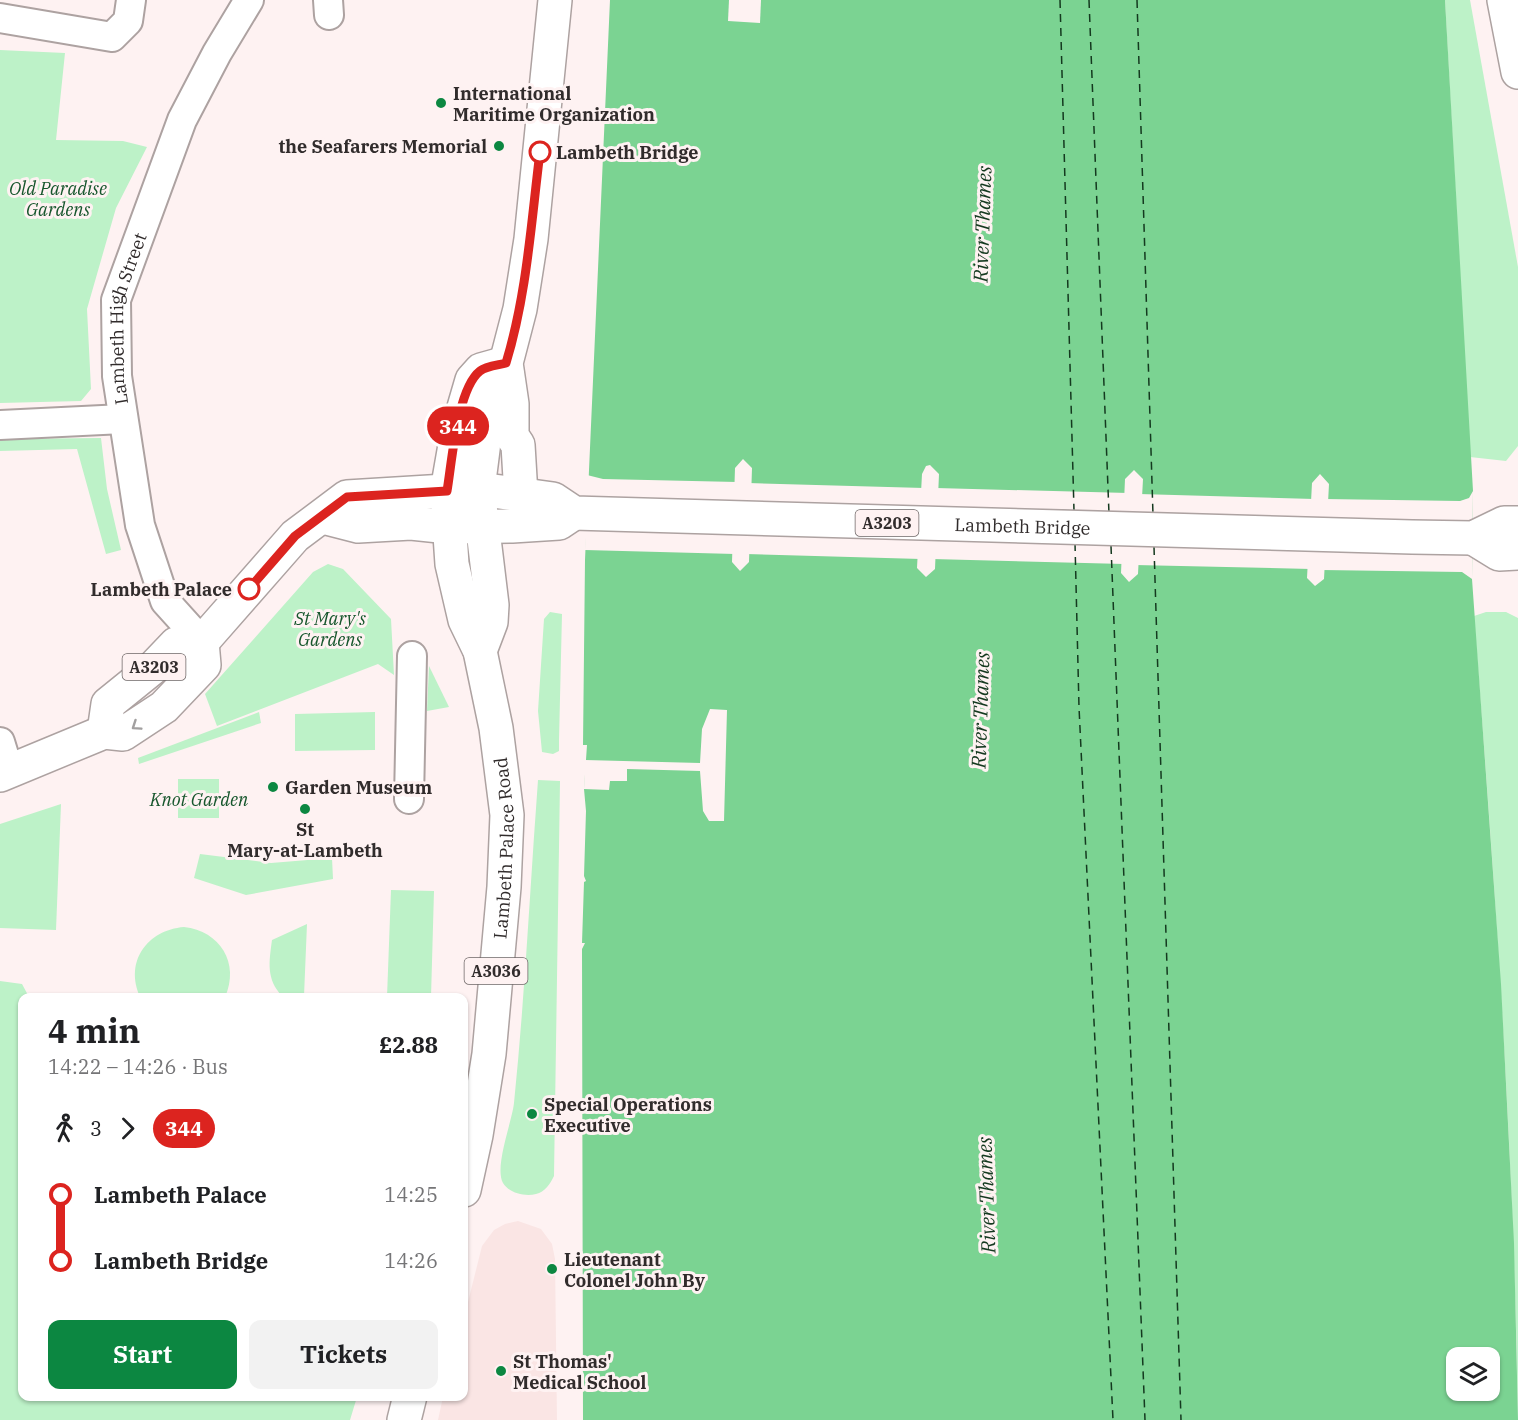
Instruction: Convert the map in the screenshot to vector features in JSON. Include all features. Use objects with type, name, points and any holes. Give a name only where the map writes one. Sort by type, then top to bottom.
[{"type":"main road","points":[[521,495],[518,445],[512,436],[512,404],[507,368],[518,320],[531,239],[555,0]]},
{"type":"main road","points":[[1504,0],[1518,72]]},
{"type":"main road","name":"A3036","points":[[480,651],[491,622],[492,605],[483,527],[463,490],[458,428],[472,380],[481,370],[507,368]]},
{"type":"main road","name":"Lambeth Bridge","points":[[463,490],[553,499],[580,514]]},
{"type":"main road","name":"A3203","points":[[3,762],[104,732],[123,734],[176,696],[204,665],[202,642],[295,536],[323,518],[347,497],[463,490]]},
{"type":"main road","name":"Lambeth Palace Road","points":[[463,490],[449,527],[452,564],[465,620],[480,651],[496,728],[507,815],[505,880],[489,1054],[468,1172]]},
{"type":"main road","name":"Lambeth Bridge","points":[[323,518],[358,526],[411,523],[449,527],[483,527],[559,523],[580,514],[1473,538],[1504,523],[1518,523]]},
{"type":"main road","points":[[1473,538],[1499,555],[1518,553]]},
{"type":"main road","points":[[404,1420],[409,1401]]},
{"type":"street","points":[[0,18],[112,37],[128,21],[131,0]]},
{"type":"street","name":"Lambeth High Street","points":[[202,642],[173,612],[158,584],[140,525],[117,368],[116,300],[182,120],[217,52],[249,0]]},
{"type":"street","points":[[0,425],[100,422],[123,419]]},
{"type":"street","points":[[409,799],[412,656]]},
{"type":"shaded area","points":[[518,1221],[541,1229],[552,1244],[555,1259],[557,1420],[438,1420],[442,1401],[468,1401],[468,1302],[482,1246],[494,1230]]},
{"type":"green space","points":[[1445,0],[1470,0],[1518,267],[1518,446],[1506,461],[1470,457]]},
{"type":"green space","name":"Old Paradise Gardens","points":[[0,50],[65,53],[56,140],[123,141],[147,147],[116,208],[87,309],[91,389],[81,401],[0,403]]},
{"type":"green space","points":[[101,438],[107,489],[121,550],[106,554],[77,449],[0,451],[0,439]]},
{"type":"green space","name":"St Mary's Gardens","points":[[328,564],[343,569],[391,619],[394,675],[378,664],[217,726],[205,694],[313,572]]},
{"type":"green space","points":[[550,612],[562,614],[559,751],[553,754],[542,752],[538,711],[544,619]]},
{"type":"green space","points":[[1486,612],[1506,612],[1518,618],[1518,1420],[1508,1118],[1474,616]]},
{"type":"green space","points":[[429,666],[449,707],[427,711]]},
{"type":"green space","points":[[259,712],[261,723],[139,764],[138,758]]},
{"type":"green space","points":[[375,712],[375,750],[295,751],[295,714]]},
{"type":"green space","name":"Knot Garden","points":[[178,779],[219,779],[219,818],[178,818]]},
{"type":"green space","points":[[538,780],[560,781],[554,1176],[542,1191],[527,1195],[513,1192],[503,1183],[501,1166],[514,1103]]},
{"type":"green space","points":[[61,804],[56,930],[0,928],[0,824]]},
{"type":"green space","points":[[200,854],[271,863],[332,858],[333,879],[246,895],[194,878]]},
{"type":"green space","points":[[391,890],[434,891],[431,993],[387,993]]},
{"type":"green space","points":[[307,924],[304,993],[280,993],[277,990],[270,970],[272,940]]},
{"type":"green space","points":[[184,927],[197,930],[217,942],[224,951],[230,972],[226,993],[139,993],[135,972],[142,950],[159,934]]},
{"type":"green space","points":[[0,981],[22,984],[27,993],[18,993],[18,1401],[356,1401],[350,1420],[0,1420]]},
{"type":"water","name":"River Thames","points":[[610,0],[1445,0],[1473,491],[1472,579],[1501,984],[1514,1243],[1518,1420],[583,1420],[582,949],[585,943],[582,943],[584,882],[586,881],[584,876],[586,811],[584,789],[587,745],[583,745],[585,560]],"holes":[[[743,459],[752,468],[749,562],[740,571],[732,562],[735,468]],[[930,465],[939,474],[935,569],[926,577],[917,568],[922,474],[926,466]],[[1134,470],[1143,479],[1138,574],[1129,582],[1121,573],[1125,479]],[[1320,474],[1329,484],[1324,579],[1315,586],[1307,578],[1312,483]]]},
{"type":"pier","points":[[729,0],[761,0],[760,23],[728,21]]},
{"type":"pier","points":[[587,475],[603,479],[737,482],[735,554],[585,550]]},
{"type":"pier","points":[[748,483],[924,488],[921,559],[746,554]]},
{"type":"pier","points":[[936,488],[1128,493],[1124,564],[932,559]]},
{"type":"pier","points":[[1473,491],[1472,579],[1462,572],[1322,570],[1325,499],[1460,501],[1469,498]]},
{"type":"pier","points":[[1139,494],[1314,499],[1311,569],[1135,565]]},
{"type":"pier","points":[[710,709],[727,710],[724,821],[709,821],[703,811],[700,771],[627,769],[627,781],[610,781],[609,790],[584,789],[585,760],[700,763],[702,729]]},
{"type":"ferry route","points":[[1060,0],[1074,511]]},
{"type":"ferry route","points":[[1089,0],[1109,514]]},
{"type":"ferry route","points":[[1137,0],[1153,515]]},
{"type":"ferry route","points":[[1075,543],[1079,707],[1113,1420]]},
{"type":"ferry route","points":[[1111,546],[1145,1420]]},
{"type":"ferry route","points":[[1154,547],[1181,1420]]},
{"type":"bus line","name":"344","points":[[249,589],[295,536],[304,528],[323,518],[347,497],[447,491],[453,448],[472,380],[481,370],[506,363],[516,331],[531,239],[540,152]]},
{"type":"place","name":"International Maritime Organization","points":[[441,103]]},
{"type":"place","name":"the Seafarers Memorial","points":[[499,146]]},
{"type":"place","name":"Lambeth Bridge","points":[[540,152]]},
{"type":"place","name":"Lambeth Palace","points":[[249,589]]},
{"type":"place","name":"Garden Museum","points":[[273,787]]},
{"type":"place","name":"St Mary-at-Lambeth","points":[[305,809]]},
{"type":"place","name":"Special Operations Executive","points":[[532,1114]]},
{"type":"place","name":"Lieutenant Colonel John By","points":[[552,1269]]},
{"type":"place","name":"St Thomas' Medical School","points":[[501,1371]]}]
